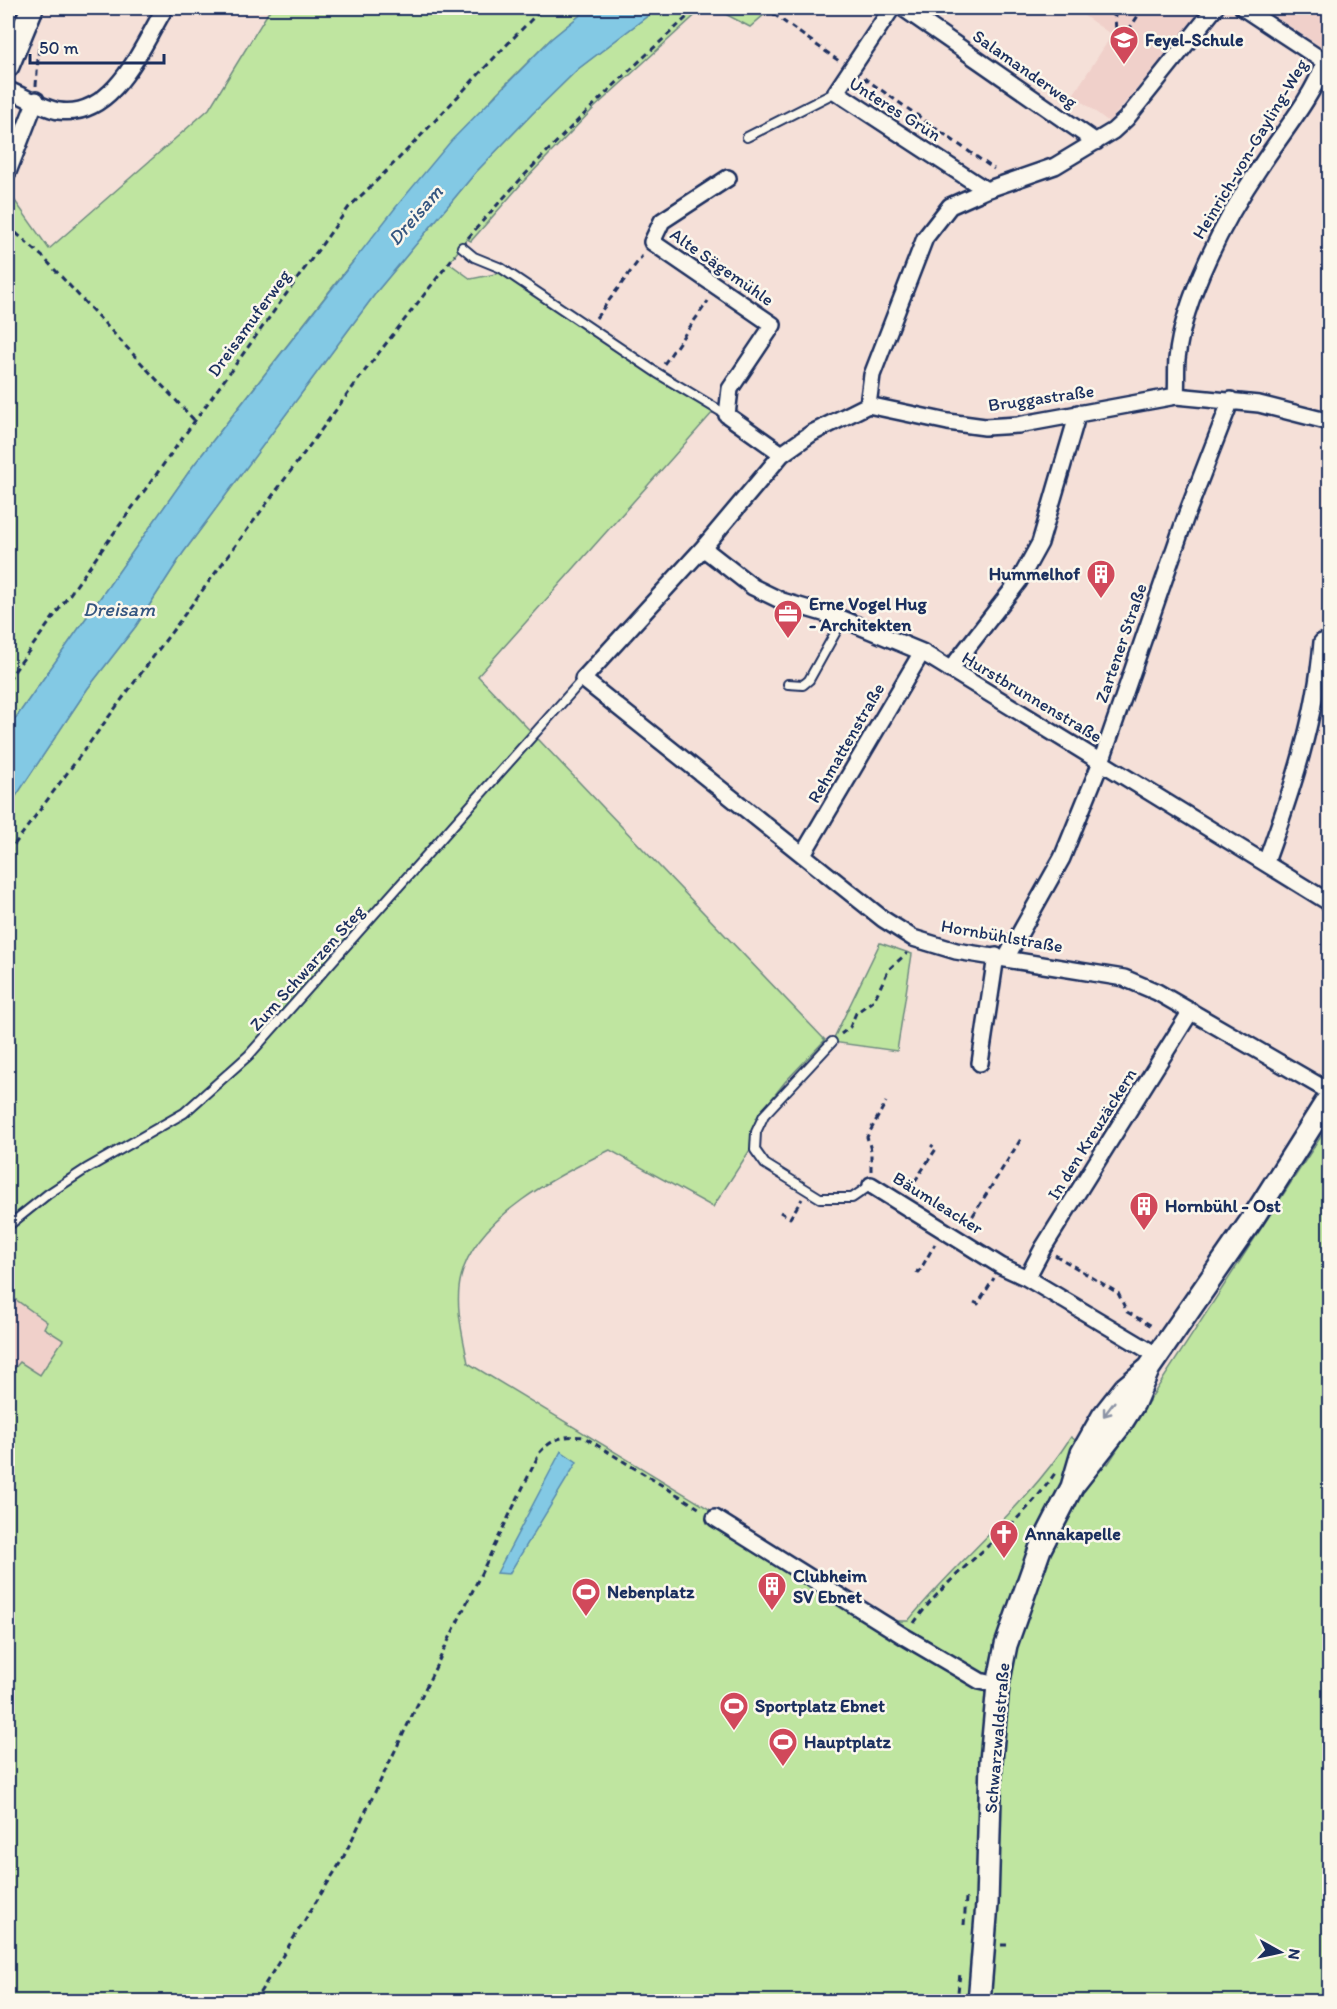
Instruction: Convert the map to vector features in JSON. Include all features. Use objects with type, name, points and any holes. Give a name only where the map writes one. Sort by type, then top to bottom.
[{"type":"main road","points":[[8,66],[32,8]]},
{"type":"main road","name":"Schwarzwaldstraße","points":[[979,2001],[987,1904],[991,1761],[998,1685],[1015,1614],[1040,1549],[1072,1487],[1082,1453],[1103,1416],[1125,1388],[1154,1362],[1252,1218],[1329,1094]]},
{"type":"street","points":[[8,90],[58,111],[84,110],[98,104],[115,88],[165,8]]},
{"type":"street","points":[[836,92],[891,8]]},
{"type":"street","name":"Salamanderweg","points":[[903,8],[1096,142]]},
{"type":"street","points":[[583,679],[703,548],[782,454],[812,433],[868,405],[872,375],[925,238],[950,206],[986,190],[1055,166],[1096,142],[1126,119],[1215,8]]},
{"type":"street","points":[[1243,8],[1327,61]]},
{"type":"street","name":"Heinrich-von-Gayling-Weg","points":[[1176,396],[1177,358],[1186,321],[1207,262],[1257,171],[1318,81],[1327,61]]},
{"type":"street","name":"Unteres Grün","points":[[836,92],[986,190]]},
{"type":"street","points":[[8,172],[36,100]]},
{"type":"street","name":"Alte Sägemühle","points":[[727,415],[730,389],[773,325],[652,242],[662,221],[728,178]]},
{"type":"street","name":"Bruggastraße","points":[[868,405],[948,422],[985,427],[1018,425],[1176,396],[1231,400],[1279,408],[1329,422]]},
{"type":"street","name":"Zartener Straße","points":[[980,1063],[1001,957],[1062,858],[1101,762],[1186,516],[1231,400]]},
{"type":"street","points":[[950,670],[1019,581],[1040,543],[1078,413]]},
{"type":"street","points":[[727,415],[782,454]]},
{"type":"street","name":"Hurstbrunnenstraße","points":[[703,548],[753,587],[782,602],[843,619],[922,652],[1266,862],[1329,903]]},
{"type":"street","points":[[1266,862],[1292,790],[1319,681],[1322,642]]},
{"type":"street","name":"Rehmattenstraße","points":[[803,854],[922,652]]},
{"type":"street","name":"Hornbühlstraße","points":[[583,679],[884,919],[913,938],[956,951],[1124,978],[1157,992],[1191,1011],[1329,1094]]},
{"type":"street","name":"In den Kreuzäckern","points":[[1027,1278],[1043,1248],[1191,1011]]},
{"type":"street","name":"Bäumleacker","points":[[871,1185],[902,1202],[1001,1266],[1027,1278],[1154,1362]]},
{"type":"street","points":[[715,1518],[905,1637],[980,1681],[998,1685]]},
{"type":"lane","name":"Unteres Grün","points":[[747,137],[836,92]]},
{"type":"lane","points":[[462,247],[474,257],[501,268],[657,373],[727,415]]},
{"type":"lane","points":[[788,684],[803,685],[809,680],[843,619]]},
{"type":"lane","name":"Zum Schwarzen Steg","points":[[8,1226],[48,1194],[86,1169],[184,1113],[249,1055],[583,679]]},
{"type":"lane","name":"Bäumleacker","points":[[832,1042],[764,1115],[756,1132],[755,1150],[765,1164],[820,1198],[852,1198],[871,1185]]},
{"type":"path","name":"Dreisamuferweg","points":[[8,680],[349,207],[394,165],[474,77],[543,8]]},
{"type":"path","points":[[8,853],[367,368],[462,247],[529,168],[594,102],[697,8]]},
{"type":"path","points":[[1102,8],[1115,16],[1117,48],[1143,8]]},
{"type":"path","points":[[767,9],[1014,182]]},
{"type":"path","points":[[36,100],[39,34]]},
{"type":"path","points":[[8,226],[43,257],[195,421]]},
{"type":"path","points":[[589,328],[652,242]]},
{"type":"path","points":[[657,373],[718,287]]},
{"type":"path","points":[[832,1042],[850,1027],[856,1013],[874,1000],[889,969],[907,952],[913,938]]},
{"type":"path","points":[[871,1185],[871,1150],[867,1137],[886,1102]]},
{"type":"path","points":[[958,1239],[1021,1139]]},
{"type":"path","points":[[902,1202],[936,1149],[931,1145]]},
{"type":"path","points":[[780,1212],[790,1218],[808,1190]]},
{"type":"path","points":[[916,1271],[919,1272],[944,1229]]},
{"type":"path","points":[[1043,1248],[1118,1293],[1127,1312],[1172,1336]]},
{"type":"path","points":[[974,1302],[978,1304],[1001,1266]]},
{"type":"path","points":[[254,2001],[342,1860],[540,1452],[549,1442],[570,1436],[584,1437],[715,1518]]},
{"type":"path","points":[[905,1637],[923,1611],[1020,1515],[1045,1488],[1057,1469]]},
{"type":"shaded area","name":"Feyel-Schule","points":[[1073,8],[1204,8],[1109,122],[1073,95],[1112,35]]},
{"type":"shaded area","name":"Feyel-Schule","points":[[1262,8],[1329,8],[1329,41],[1324,49]]},
{"type":"shaded area","points":[[8,1294],[47,1322],[44,1328],[63,1340],[40,1375],[20,1362],[8,1376]]},
{"type":"green space","points":[[271,8],[589,8],[551,39],[496,94],[346,270],[193,466],[8,729],[8,191],[49,249],[209,109]]},
{"type":"green space","points":[[658,8],[703,8],[594,108],[523,182],[471,241],[467,239],[449,263],[471,279],[500,273],[655,376],[714,411],[478,676],[825,1040],[785,1082],[759,1115],[751,1134],[750,1150],[713,1207],[610,1150],[545,1185],[501,1217],[483,1235],[469,1255],[461,1277],[458,1298],[468,1363],[874,1609],[898,1621],[908,1621],[1034,1486],[1071,1437],[1108,1464],[1329,1124],[1329,2001],[264,2002],[259,1999],[257,2002],[8,2001],[8,1376],[20,1362],[40,1375],[63,1340],[44,1328],[47,1322],[8,1294],[8,808],[88,688],[136,626],[183,553],[378,290],[476,172],[532,114],[578,69]]},
{"type":"green space","points":[[714,8],[772,8],[750,27]]},
{"type":"green space","points":[[880,943],[912,954],[897,1051],[832,1042]]},
{"type":"water","name":"Dreisam","points":[[589,8],[658,8],[578,69],[532,114],[476,172],[378,290],[183,553],[136,626],[88,688],[8,808],[8,729],[193,466],[396,207],[451,141],[551,39]]},
{"type":"water","points":[[561,1451],[577,1462],[509,1574],[497,1573]]},
{"type":"place","name":"Feyel-Schule","points":[[1124,66]]},
{"type":"place","name":"Hummelhof","points":[[1101,600]]},
{"type":"place","name":"Erne Vogel Hug - Architekten","points":[[788,640]]},
{"type":"place","name":"Hornbühl - Ost","points":[[1144,1232]]},
{"type":"place","name":"Annakapelle","points":[[1004,1560]]},
{"type":"place","name":"Clubheim SV Ebnet","points":[[772,1612]]},
{"type":"place","name":"Nebenplatz","points":[[586,1618]]},
{"type":"place","name":"Sportplatz Ebnet","points":[[734,1732]]},
{"type":"place","name":"Hauptplatz","points":[[783,1768]]}]
